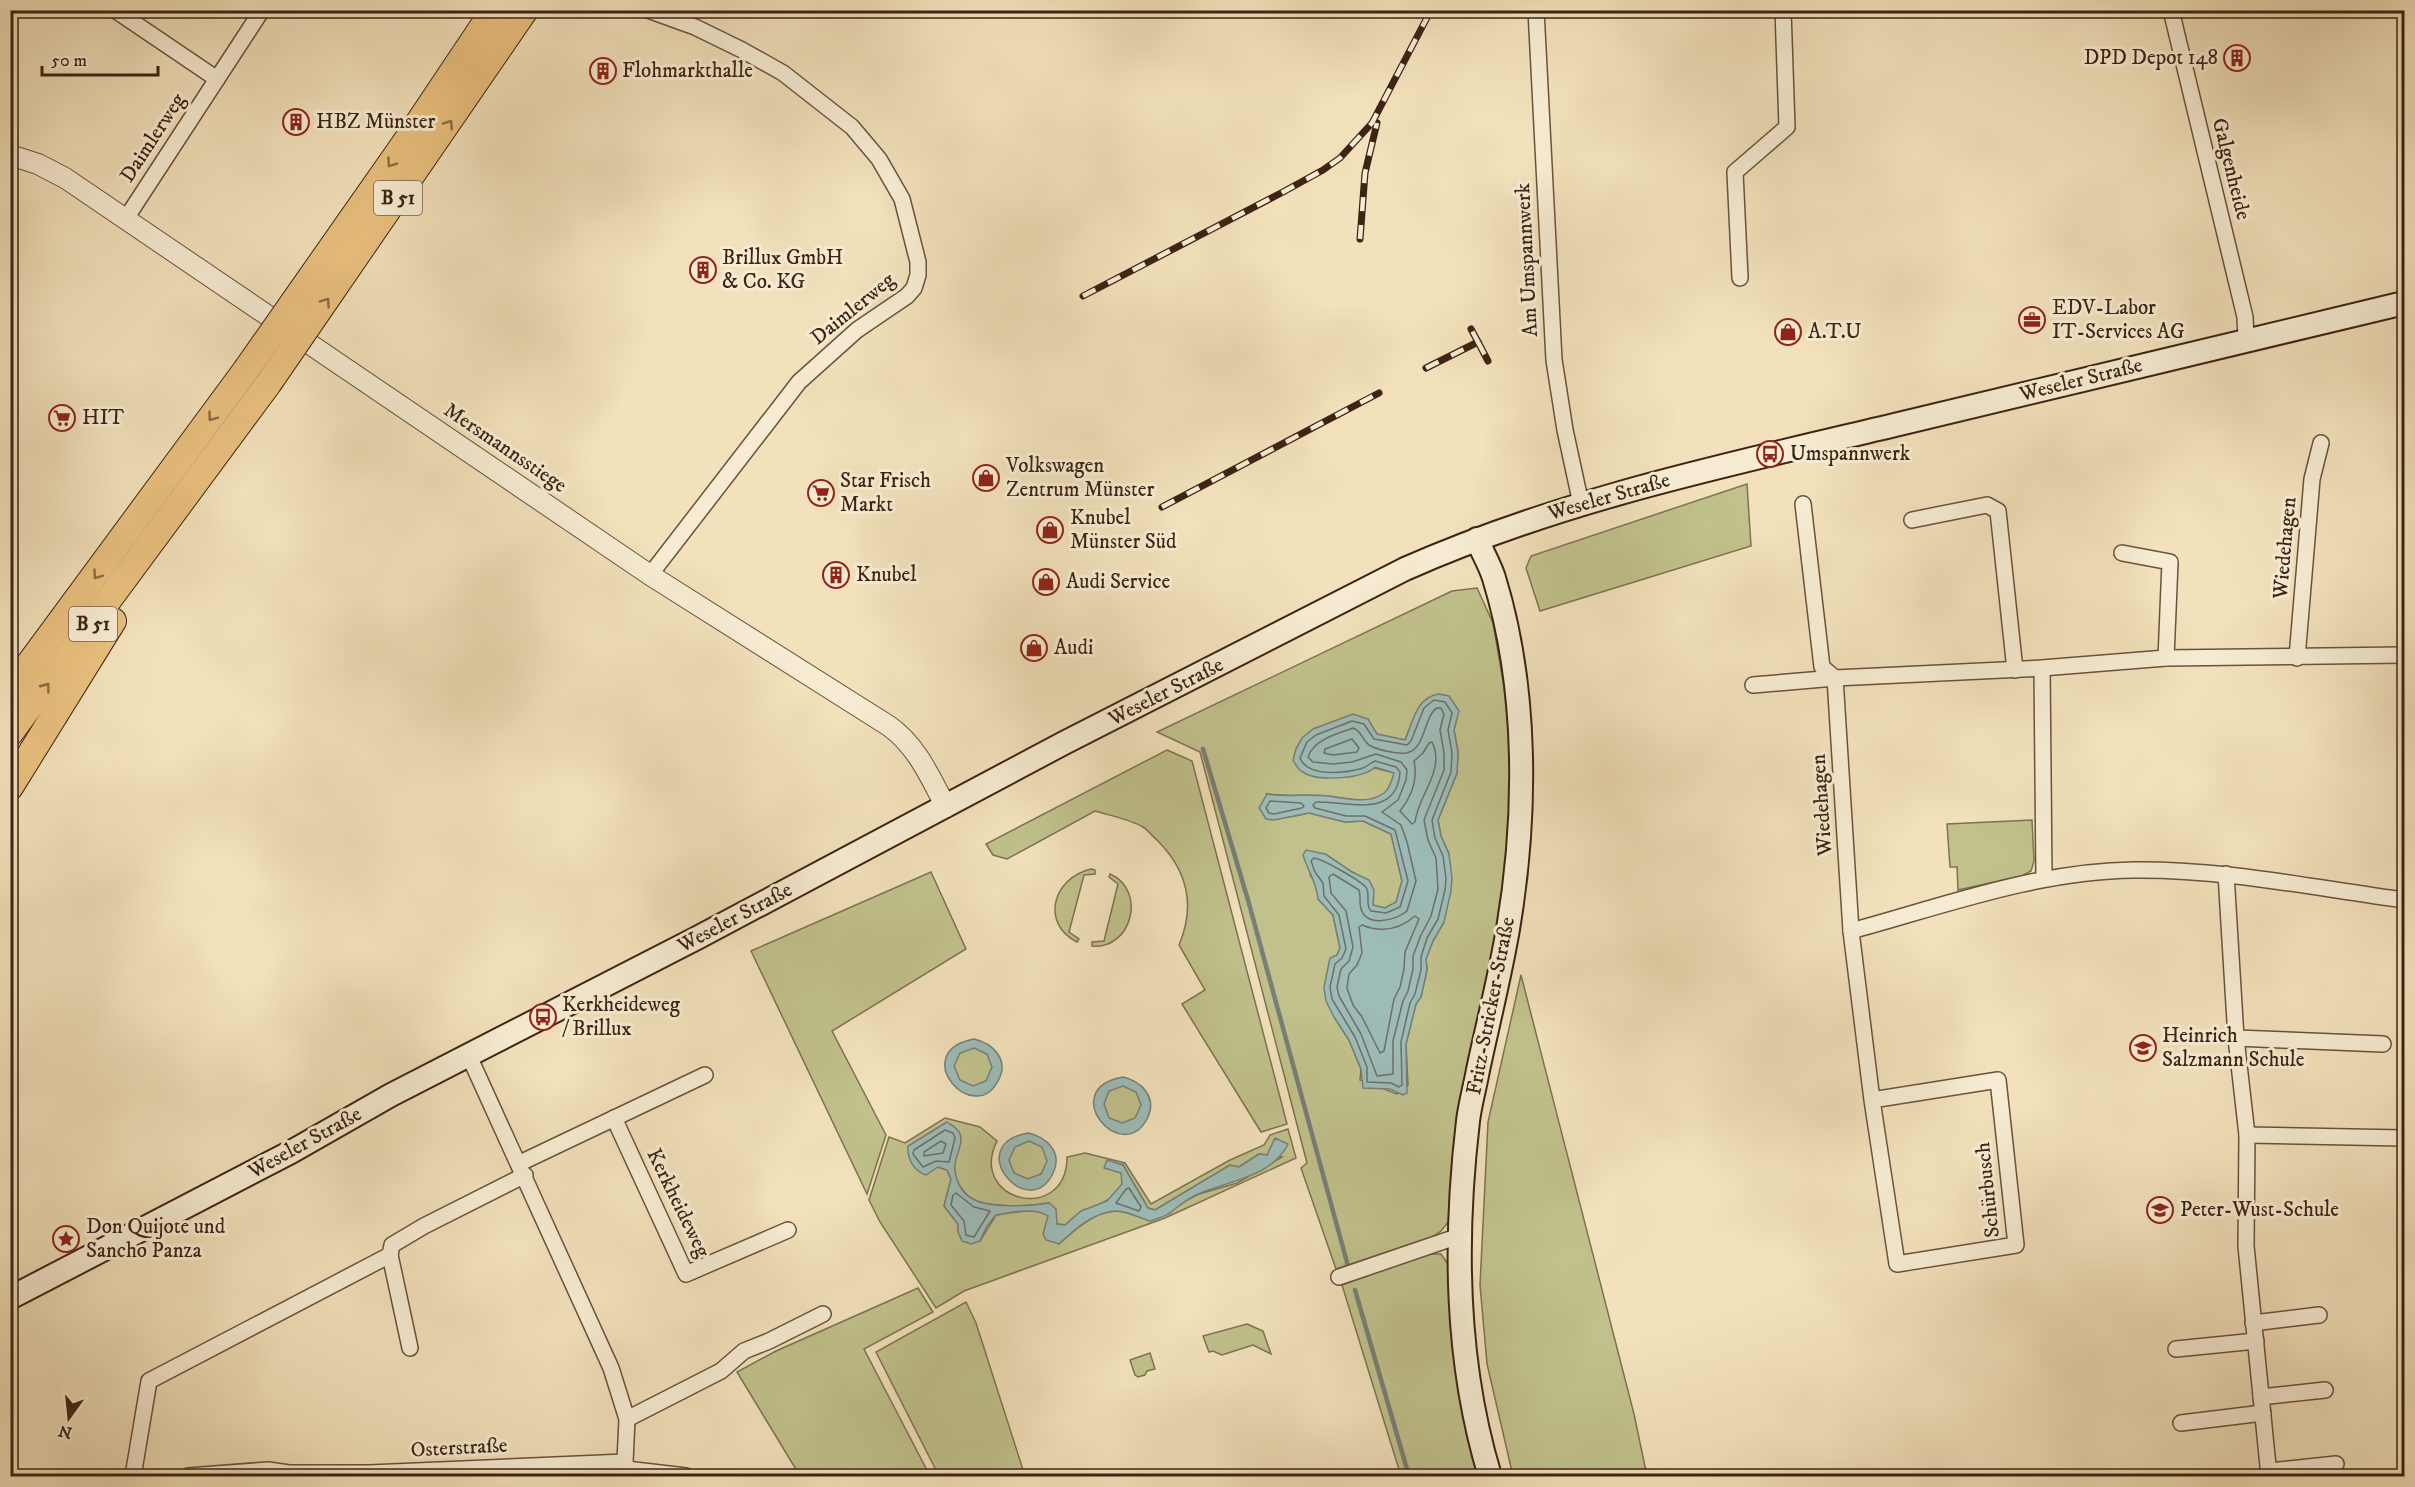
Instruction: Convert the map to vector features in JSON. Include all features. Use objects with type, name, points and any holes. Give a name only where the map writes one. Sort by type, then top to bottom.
[{"type":"highway","name":"B 51","points":[[10,690],[246,370],[403,146],[494,10]]},
{"type":"highway","name":"B 51","points":[[10,733],[268,384],[525,10]]},
{"type":"highway","name":"B 51","points":[[10,787],[109,628],[174,514]]},
{"type":"main road","name":"Weseler Straße","points":[[10,1298],[291,1152],[392,1095],[1065,743],[1396,574],[1477,539],[1581,504],[1715,467],[2404,303]]},
{"type":"main road","name":"Fritz-Stricker-Straße","points":[[1477,539],[1493,576],[1510,649],[1516,696],[1520,801],[1518,844],[1508,929],[1468,1119],[1459,1236],[1459,1288],[1466,1368],[1480,1444],[1490,1476]]},
{"type":"street","points":[[115,10],[217,79]]},
{"type":"street","name":"Daimlerweg","points":[[125,220],[262,10]]},
{"type":"street","name":"Daimlerweg","points":[[648,10],[695,27],[783,73],[852,127],[879,159],[902,199],[918,262],[918,275],[914,288],[907,296],[857,330],[799,382],[650,575]]},
{"type":"street","name":"Am Umspannwerk","points":[[1536,10],[1554,360],[1565,430],[1581,504]]},
{"type":"street","points":[[1740,278],[1735,172],[1787,127],[1783,10]]},
{"type":"street","name":"Galgenheide","points":[[2170,10],[2245,317],[2246,339]]},
{"type":"street","name":"Mersmannsstiege","points":[[10,155],[47,168],[650,575],[902,735],[915,749],[946,807]]},
{"type":"street","name":"Wiedehagen","points":[[2297,658],[2312,479],[2321,443]]},
{"type":"street","name":"Wiedehagen","points":[[1803,504],[1822,667],[1835,678],[1851,931]]},
{"type":"street","points":[[1912,520],[1987,505],[1998,511],[2015,669]]},
{"type":"street","points":[[2122,553],[2170,562],[2166,658]]},
{"type":"street","points":[[1753,685],[1835,678],[2042,668],[2166,658],[2404,655]]},
{"type":"street","points":[[2042,668],[2044,878]]},
{"type":"street","points":[[1851,931],[2044,878],[2132,870],[2200,871],[2404,900]]},
{"type":"street","points":[[2226,874],[2236,1038],[2247,1136],[2246,1246],[2269,1474],[2336,1464]]},
{"type":"street","name":"Schürbusch","points":[[1851,931],[1872,1100],[1897,1264],[2016,1245],[1998,1080],[1872,1100]]},
{"type":"street","points":[[2236,1038],[2383,1044]]},
{"type":"street","points":[[469,1056],[611,1368],[627,1419],[626,1469],[686,1476]]},
{"type":"street","points":[[133,1476],[149,1381],[391,1250],[424,1226],[614,1118],[705,1075]]},
{"type":"street","name":"Kerkheideweg","points":[[614,1118],[686,1274],[788,1230]]},
{"type":"street","points":[[2247,1136],[2404,1138]]},
{"type":"street","points":[[1340,1277],[1459,1236]]},
{"type":"street","points":[[391,1250],[410,1348]]},
{"type":"street","points":[[627,1419],[721,1371],[744,1351],[824,1314]]},
{"type":"street","points":[[2253,1323],[2319,1315]]},
{"type":"street","points":[[2176,1349],[2256,1341]]},
{"type":"street","points":[[2261,1397],[2325,1390]]},
{"type":"street","points":[[2181,1423],[2263,1413]]},
{"type":"street","name":"Osterstraße","points":[[188,1476],[268,1470],[289,1473],[369,1475],[626,1469]]},
{"type":"green space","points":[[1747,484],[1751,546],[1540,611],[1526,568],[1531,556]]},
{"type":"green space","points":[[1477,588],[1493,623],[1504,687],[1511,756],[1509,859],[1450,1220],[1441,1231],[1432,1237],[1336,1269],[1301,1168],[1307,1163],[1200,752],[1157,732],[1452,591]],"holes":[[[1458,711],[1454,730],[1458,752],[1457,773],[1438,820],[1441,836],[1449,854],[1444,922],[1426,959],[1427,970],[1421,997],[1416,1004],[1406,1044],[1408,1085],[1397,1094],[1360,1080],[1361,1069],[1349,1040],[1334,1017],[1337,955],[1340,948],[1333,915],[1318,899],[1317,885],[1310,875],[1325,854],[1371,885],[1373,906],[1385,908],[1396,903],[1402,881],[1391,834],[1363,821],[1345,822],[1309,813],[1290,817],[1267,794],[1320,795],[1364,800],[1378,797],[1386,792],[1395,773],[1296,749],[1302,740],[1318,729],[1368,719],[1376,734],[1405,740],[1408,732]]]},
{"type":"green space","points":[[1167,750],[1192,761],[1287,1124],[1261,1132],[1182,1004],[1205,990],[1179,945],[1187,916],[1186,889],[1182,876],[1167,851],[1157,840],[1138,824],[1095,811],[1007,859],[993,855],[986,844]]},
{"type":"green space","points":[[2032,820],[2034,861],[2031,871],[2022,876],[1958,890],[1957,867],[1950,867],[1947,824]]},
{"type":"green space","points":[[1091,869],[1095,870],[1095,874],[1084,875],[1069,932],[1079,939],[1077,942],[1065,934],[1058,924],[1055,913],[1056,902],[1060,891],[1068,882],[1078,874]]},
{"type":"green space","points":[[931,872],[966,949],[832,1031],[886,1135],[867,1194],[751,951]]},
{"type":"green space","points":[[1110,874],[1121,882],[1128,893],[1131,905],[1130,918],[1117,939],[1106,945],[1092,946],[1092,942],[1104,941],[1118,884],[1109,877]]},
{"type":"green space","points":[[1521,975],[1634,1414],[1647,1476],[1513,1476],[1487,1364],[1480,1285],[1488,1122]]},
{"type":"green space","points":[[973,1048],[986,1054],[992,1067],[986,1080],[973,1086],[960,1080],[954,1067],[960,1054]]},
{"type":"green space","points":[[1122,1086],[1135,1092],[1141,1105],[1135,1118],[1122,1124],[1109,1118],[1103,1105],[1109,1092]]},
{"type":"green space","points":[[945,1118],[980,1127],[997,1141],[991,1162],[995,1179],[1006,1191],[1021,1197],[1037,1198],[1052,1192],[1063,1178],[1067,1157],[1085,1153],[1125,1163],[1151,1204],[1230,1160],[1264,1145],[1270,1135],[1288,1129],[1296,1158],[1165,1218],[964,1291],[936,1308],[880,1222],[869,1200],[889,1137],[905,1143]],"holes":[[[961,1137],[954,1170],[956,1179],[970,1197],[981,1203],[999,1205],[1049,1203],[1057,1224],[1066,1225],[1118,1191],[1123,1182],[1123,1165],[1148,1208],[1155,1210],[1230,1165],[1239,1167],[1259,1154],[1282,1157],[1237,1183],[1199,1194],[1177,1205],[1170,1213],[1150,1221],[1125,1212],[1101,1214],[1085,1222],[1059,1244],[1053,1226],[1044,1213],[1015,1212],[996,1215],[980,1241],[958,1232],[958,1224],[944,1206],[951,1179],[947,1170],[938,1167]]]},
{"type":"green space","points":[[1028,1141],[1041,1147],[1047,1160],[1041,1173],[1028,1179],[1015,1173],[1009,1160],[1015,1147]]},
{"type":"green space","points":[[1428,1254],[1441,1254],[1452,1270],[1483,1476],[1401,1476],[1342,1285]]},
{"type":"green space","points":[[918,1288],[933,1312],[864,1349],[930,1476],[800,1476],[737,1372],[776,1351]]},
{"type":"green space","points":[[966,1302],[976,1323],[1025,1476],[939,1476],[876,1352]]},
{"type":"green space","points":[[1247,1324],[1263,1331],[1271,1354],[1253,1345],[1222,1355],[1213,1351],[1209,1352],[1203,1336]]},
{"type":"green space","points":[[1150,1353],[1155,1369],[1138,1377],[1135,1375],[1130,1360]]},
{"type":"water","points":[[1439,694],[1449,696],[1459,711],[1454,730],[1458,752],[1457,773],[1438,820],[1441,836],[1449,854],[1451,891],[1444,922],[1426,959],[1427,970],[1421,997],[1416,1004],[1406,1044],[1407,1093],[1403,1095],[1390,1089],[1363,1088],[1361,1069],[1349,1040],[1326,1001],[1324,987],[1330,958],[1337,955],[1340,948],[1333,915],[1318,899],[1303,855],[1306,850],[1325,854],[1369,880],[1374,890],[1373,905],[1385,908],[1396,902],[1402,881],[1391,834],[1363,821],[1345,822],[1309,813],[1274,820],[1266,819],[1259,808],[1267,794],[1320,795],[1364,800],[1378,797],[1386,791],[1394,773],[1375,767],[1361,774],[1342,778],[1321,778],[1306,774],[1297,767],[1293,760],[1302,738],[1313,729],[1353,714],[1368,719],[1377,734],[1405,740],[1420,705],[1431,696]]},
{"type":"water","points":[[974,1039],[987,1044],[997,1053],[1002,1072],[988,1092],[975,1096],[963,1092],[952,1083],[946,1071],[946,1058],[955,1047]],"holes":[[[974,1048],[987,1054],[992,1067],[986,1081],[973,1086],[960,1080],[954,1066],[960,1053]]]},
{"type":"water","points":[[1123,1077],[1136,1082],[1146,1091],[1150,1110],[1148,1117],[1137,1131],[1124,1134],[1111,1130],[1101,1121],[1094,1109],[1095,1096],[1104,1084]],"holes":[[[1123,1086],[1136,1092],[1141,1105],[1135,1118],[1122,1123],[1109,1118],[1104,1104],[1109,1091]]]},
{"type":"water","points":[[947,1122],[961,1136],[955,1171],[959,1184],[967,1195],[982,1203],[990,1204],[1049,1203],[1056,1209],[1057,1224],[1065,1225],[1081,1211],[1107,1201],[1122,1184],[1121,1173],[1104,1168],[1107,1160],[1123,1165],[1148,1208],[1155,1210],[1230,1165],[1239,1167],[1259,1154],[1267,1155],[1275,1138],[1288,1144],[1281,1155],[1260,1171],[1198,1194],[1158,1219],[1150,1221],[1117,1211],[1101,1214],[1085,1222],[1059,1244],[1046,1240],[1043,1234],[1048,1216],[1030,1211],[1016,1212],[996,1215],[987,1226],[980,1241],[971,1244],[962,1241],[958,1232],[958,1224],[944,1206],[951,1179],[947,1170],[938,1167],[926,1175],[912,1164],[909,1155],[908,1146]]},
{"type":"water","points":[[1028,1133],[1041,1138],[1051,1147],[1056,1166],[1042,1186],[1030,1190],[1017,1186],[1006,1177],[1000,1164],[1000,1151],[1009,1140]],"holes":[[[1029,1141],[1042,1147],[1047,1161],[1041,1174],[1028,1179],[1014,1173],[1009,1160],[1015,1147]]]},
{"type":"waterway","points":[[1203,749],[1248,900],[1348,1266]]},
{"type":"waterway","points":[[1355,1290],[1409,1476]]},
{"type":"railway","points":[[1083,296],[1283,192],[1340,158],[1372,123],[1431,10]]},
{"type":"railway","points":[[1360,239],[1365,173],[1377,123]]},
{"type":"railway","points":[[1426,368],[1478,342],[1471,329]]},
{"type":"railway","points":[[1478,342],[1488,361]]},
{"type":"railway","points":[[1162,507],[1379,393]]},
{"type":"place","name":"DPD Depot 148","points":[[2237,58]]},
{"type":"place","name":"Flohmarkthalle","points":[[603,71]]},
{"type":"place","name":"HBZ Münster","points":[[296,122]]},
{"type":"place","name":"Brillux GmbH & Co. KG","points":[[703,270]]},
{"type":"place","name":"EDV-Labor IT-Services AG","points":[[2032,320]]},
{"type":"place","name":"A.T.U","points":[[1788,332]]},
{"type":"place","name":"HIT","points":[[62,418]]},
{"type":"place","name":"Umspannwerk","points":[[1770,454]]},
{"type":"place","name":"Volkswagen Zentrum Münster","points":[[986,478]]},
{"type":"place","name":"Star Frisch Markt","points":[[821,493]]},
{"type":"place","name":"Knubel Münster Süd","points":[[1050,530]]},
{"type":"place","name":"Knubel","points":[[836,575]]},
{"type":"place","name":"Audi Service","points":[[1046,582]]},
{"type":"place","name":"Audi","points":[[1034,648]]},
{"type":"place","name":"Kerkheideweg / Brillux","points":[[543,1017]]},
{"type":"place","name":"Heinrich Salzmann Schule","points":[[2143,1048]]},
{"type":"place","name":"Peter-Wust-Schule","points":[[2160,1210]]},
{"type":"place","name":"Don Quijote und Sancho Panza","points":[[66,1239]]}]
